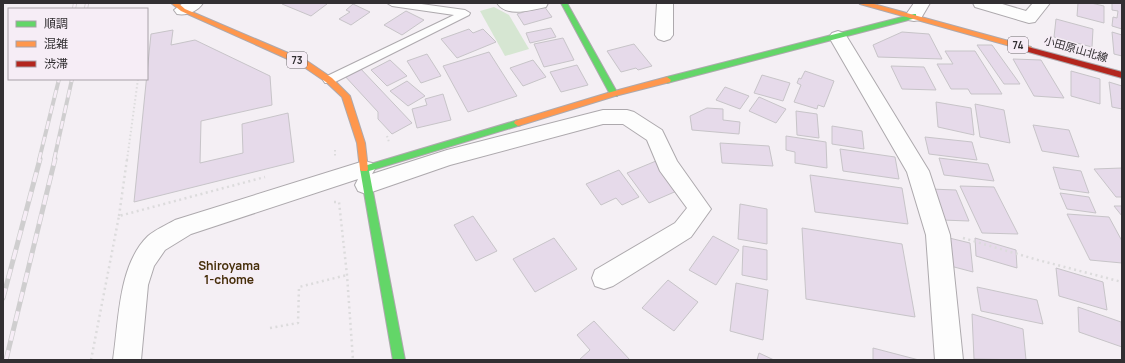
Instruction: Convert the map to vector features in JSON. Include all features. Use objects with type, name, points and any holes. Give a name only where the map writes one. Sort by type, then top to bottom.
[{"type":"street","points":[[506,3],[512,7],[540,3]]},
{"type":"street","points":[[564,3],[614,94]]},
{"type":"street","points":[[664,35],[665,3]]},
{"type":"street","name":"小田原山北線","points":[[862,3],[918,10],[1122,75]]},
{"type":"street","points":[[981,3],[1029,18],[1042,3]]},
{"type":"street","name":"73","points":[[184,5],[304,63],[329,80],[346,96],[361,143],[365,177]]},
{"type":"street","points":[[365,177],[614,94],[838,37],[918,10]]},
{"type":"street","points":[[838,37],[864,83],[918,171],[938,235],[949,360]]},
{"type":"street","points":[[127,360],[136,286],[143,262],[157,243],[183,227],[263,200],[447,158],[603,117],[627,117],[655,135],[668,166],[700,209],[683,230],[604,278]]},
{"type":"street","points":[[365,177],[399,360]]},
{"type":"lane","points":[[329,80],[465,13],[392,3]]},
{"type":"path","points":[[119,216],[138,80]]},
{"type":"path","points":[[339,202],[347,275],[353,360]]},
{"type":"path","points":[[936,230],[1038,260],[1122,282]]},
{"type":"path","points":[[270,328],[298,323],[300,287],[347,275]]},
{"type":"green space","points":[[494,7],[509,15],[529,49],[505,56],[480,11]]},
{"type":"building","points":[[1078,3],[1091,3],[1104,6],[1104,23],[1077,16]]},
{"type":"building","points":[[1112,3],[1122,3],[1122,29],[1112,26],[1113,17],[1117,18],[1118,11],[1112,10]]},
{"type":"building","points":[[282,4],[327,4],[311,16]]},
{"type":"building","points":[[353,4],[370,12],[351,25],[339,19],[350,12],[346,10]]},
{"type":"building","points":[[544,6],[552,17],[524,25],[517,14]]},
{"type":"building","points":[[406,11],[424,20],[402,35],[384,25]]},
{"type":"building","points":[[1056,19],[1093,29],[1092,47],[1054,37]]},
{"type":"building","points":[[551,28],[556,37],[530,43],[526,33]]},
{"type":"building","points":[[469,29],[473,33],[483,29],[496,42],[457,58],[441,39]]},
{"type":"building","points":[[173,30],[171,45],[195,40],[270,76],[272,105],[201,121],[200,163],[243,153],[242,124],[288,113],[294,162],[134,202],[146,80],[148,80],[151,34]]},
{"type":"building","points":[[902,32],[929,34],[942,59],[878,57],[873,45]]},
{"type":"building","points":[[1112,32],[1122,35],[1122,56],[1114,54]]},
{"type":"building","points":[[563,38],[574,60],[544,67],[534,44]]},
{"type":"building","points":[[634,44],[652,66],[638,70],[636,68],[621,72],[607,51]]},
{"type":"building","points":[[977,45],[992,45],[1020,84],[1004,84]]},
{"type":"building","points":[[945,51],[975,51],[1002,94],[971,94],[968,89],[951,89],[937,64],[953,64]]},
{"type":"building","points":[[489,52],[517,96],[468,112],[443,66]]},
{"type":"building","points":[[427,54],[441,76],[421,83],[407,61]]},
{"type":"building","points":[[1013,59],[1041,60],[1064,98],[1034,96]]},
{"type":"building","points":[[390,60],[407,76],[387,86],[371,70]]},
{"type":"building","points":[[533,60],[546,77],[523,86],[510,68]]},
{"type":"building","points":[[577,65],[588,85],[561,92],[550,72]]},
{"type":"building","points":[[891,66],[924,67],[936,90],[902,89]]},
{"type":"building","points":[[359,67],[412,123],[392,134],[378,119],[378,112],[343,74]]},
{"type":"building","points":[[805,71],[834,81],[824,107],[818,105],[817,109],[794,102],[801,85],[797,83]]},
{"type":"building","points":[[1071,71],[1100,79],[1100,104],[1071,96]]},
{"type":"building","points":[[762,75],[790,83],[783,101],[754,93]]},
{"type":"building","points":[[407,81],[425,96],[408,106],[390,91]]},
{"type":"building","points":[[1109,82],[1122,86],[1122,109],[1112,107]]},
{"type":"building","points":[[725,87],[749,96],[740,109],[716,100]]},
{"type":"building","points":[[443,94],[451,120],[417,128],[412,109],[427,105],[425,99]]},
{"type":"building","points":[[759,97],[786,109],[776,123],[749,111]]},
{"type":"building","points":[[936,102],[971,108],[974,135],[938,127]]},
{"type":"building","points":[[975,104],[1004,110],[1010,143],[980,137]]},
{"type":"building","points":[[707,108],[723,109],[723,120],[740,122],[739,134],[692,130],[690,116]]},
{"type":"building","points":[[796,111],[817,114],[819,138],[797,135]]},
{"type":"building","points":[[1033,125],[1069,130],[1079,157],[1042,151]]},
{"type":"building","points":[[832,126],[862,131],[864,149],[832,144]]},
{"type":"building","points":[[786,136],[826,142],[827,168],[795,163],[795,152],[786,150]]},
{"type":"building","points":[[925,137],[972,142],[977,160],[929,154]]},
{"type":"building","points":[[720,143],[769,146],[773,166],[722,163]]},
{"type":"building","points":[[840,149],[895,157],[899,179],[843,171]]},
{"type":"building","points":[[939,158],[988,164],[994,181],[944,175]]},
{"type":"building","points":[[656,161],[679,190],[649,203],[627,173]]},
{"type":"building","points":[[1053,167],[1081,171],[1089,193],[1060,189]]},
{"type":"building","points":[[1122,168],[1122,197],[1116,197],[1094,169]]},
{"type":"building","points":[[619,170],[639,197],[622,205],[616,198],[601,205],[586,184]]},
{"type":"building","points":[[810,175],[902,188],[908,224],[815,212]]},
{"type":"building","points":[[960,186],[994,187],[1018,234],[982,233]]},
{"type":"building","points":[[930,189],[956,190],[969,221],[942,220]]},
{"type":"building","points":[[1060,193],[1089,197],[1096,213],[1067,209]]},
{"type":"building","points":[[740,204],[767,209],[767,244],[738,239]]},
{"type":"building","points":[[1114,206],[1122,206],[1122,216]]},
{"type":"building","points":[[1067,214],[1109,217],[1122,241],[1122,263],[1090,260]]},
{"type":"building","points":[[473,216],[497,251],[476,261],[454,225]]},
{"type":"building","points":[[802,228],[902,244],[915,317],[806,299]]},
{"type":"building","points":[[713,236],[739,250],[716,285],[689,270]]},
{"type":"building","points":[[941,236],[970,243],[973,272],[943,264]]},
{"type":"building","points":[[554,238],[577,269],[535,292],[513,259]]},
{"type":"building","points":[[975,238],[1016,250],[1017,268],[976,256]]},
{"type":"building","points":[[743,246],[767,250],[767,280],[742,275]]},
{"type":"building","points":[[1056,268],[1103,282],[1107,310],[1059,296]]},
{"type":"building","points":[[668,280],[698,302],[674,331],[642,308]]},
{"type":"building","points":[[736,283],[768,290],[763,340],[730,331]]},
{"type":"building","points":[[977,287],[1037,300],[1043,324],[981,311]]},
{"type":"building","points":[[1078,307],[1121,322],[1122,347],[1079,332]]},
{"type":"building","points":[[972,314],[1023,329],[1026,360],[974,359]]},
{"type":"building","points":[[594,321],[630,360],[579,360],[590,350],[577,335]]},
{"type":"building","points":[[873,348],[919,360],[873,360]]},
{"type":"building","points":[[759,353],[774,360],[757,360]]},
{"type":"railway","points":[[74,8],[75,3]]},
{"type":"railway","points":[[86,8],[87,3]]},
{"type":"railway","points":[[39,160],[59,80]]},
{"type":"railway","points":[[54,160],[72,80]]},
{"type":"railway","points":[[3,298],[40,159]]},
{"type":"railway","points":[[6,360],[55,159]]},
{"type":"traffic: fast","points":[[564,3],[614,94]]},
{"type":"traffic: fast","points":[[667,80],[914,16]]},
{"type":"traffic: fast","points":[[399,360],[364,169],[518,123]]},
{"type":"traffic: slow","points":[[174,3],[183,10],[304,63],[329,80],[346,96],[361,143],[364,169]]},
{"type":"traffic: slow","points":[[862,3],[1028,49]]},
{"type":"traffic: slow","points":[[518,123],[614,94],[667,80]]},
{"type":"traffic: jam","points":[[1028,49],[1122,75]]},
{"type":"district","name":"Shiroyama 1-chome","points":[[229,273]]}]
